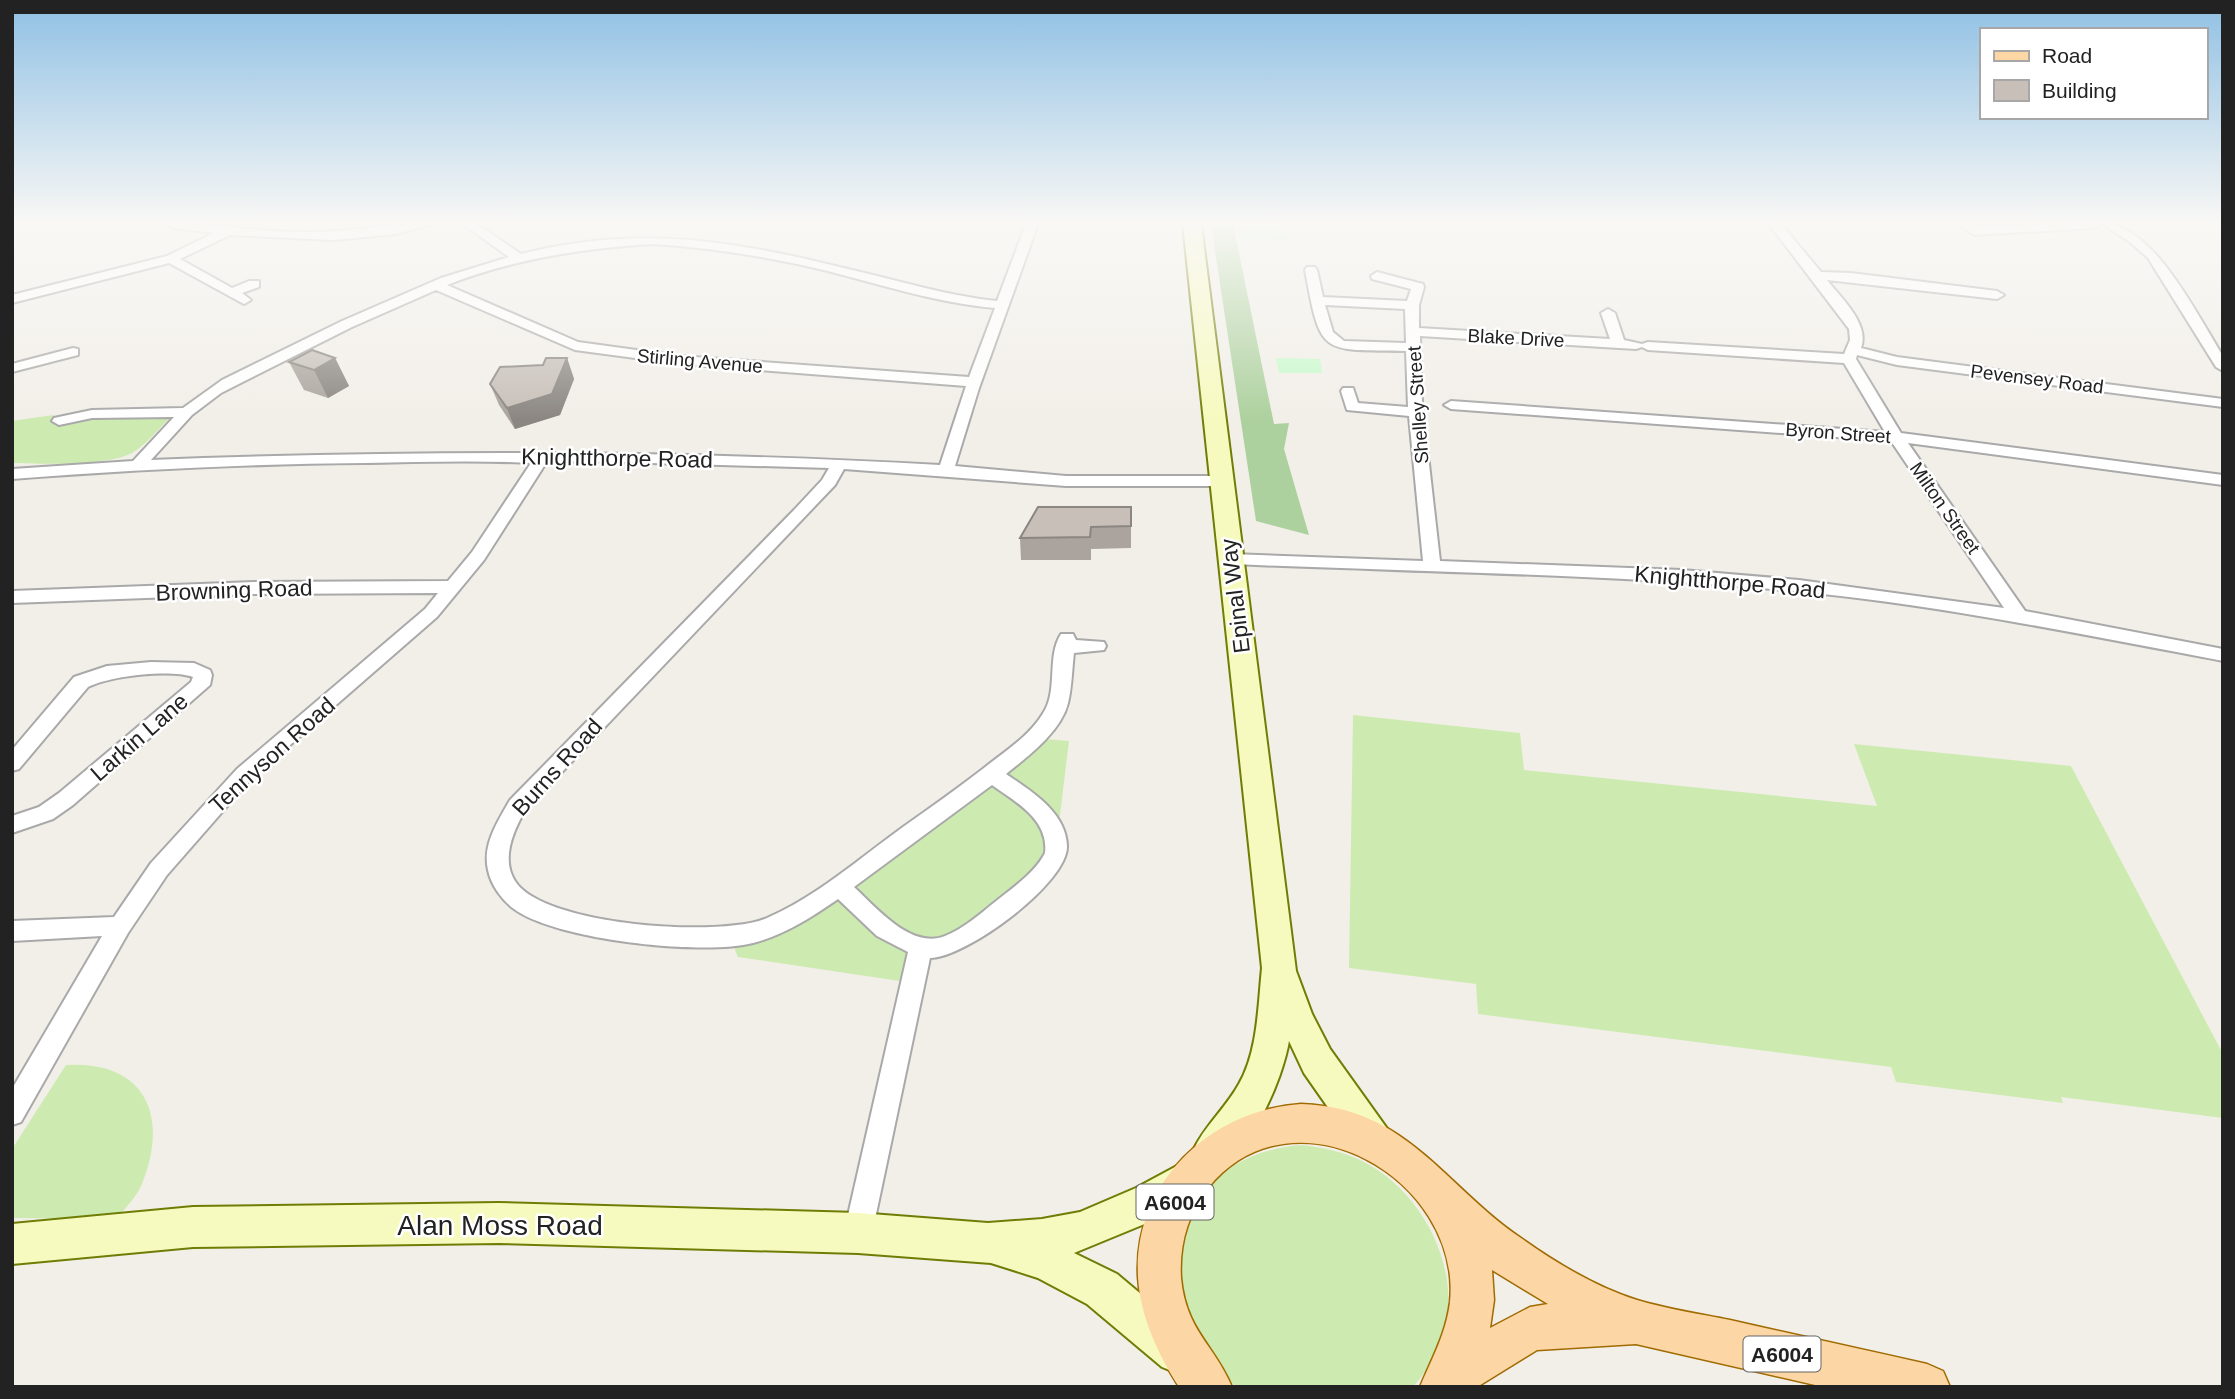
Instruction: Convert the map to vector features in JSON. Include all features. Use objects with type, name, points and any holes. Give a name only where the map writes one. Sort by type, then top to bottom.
[{"type":"main road","name":"A6004","points":[[1204,1380],[1166,1316],[1158,1268],[1159,1250],[1170,1211],[1196,1170],[1251,1132],[1270,1126],[1325,1125],[1375,1143],[1393,1153],[1503,1252],[1576,1296],[1637,1322],[1927,1387]]},
{"type":"main road","name":"A6004","points":[[1440,1198],[1465,1244],[1472,1291],[1467,1336],[1446,1382]]},
{"type":"main road","name":"A6004","points":[[1446,1382],[1530,1329],[1558,1325],[1637,1322]]},
{"type":"street","points":[[12,299],[51,289]]},
{"type":"street","points":[[227,289],[239,296],[248,289]]},
{"type":"street","points":[[138,465],[187,412],[215,391],[335,329],[430,289]]},
{"type":"street","name":"Stirling Avenue","points":[[446,289],[575,346],[680,360],[975,382]]},
{"type":"street","points":[[915,289],[960,300],[1003,305]]},
{"type":"street","points":[[946,470],[1009,289]]},
{"type":"street","name":"Epinal Way","points":[[1200,289],[1279,968],[1295,1017],[1317,1061],[1375,1143]]},
{"type":"street","points":[[1315,289],[1317,301],[1412,305]]},
{"type":"street","name":"Shelley Street","points":[[1417,289],[1412,305],[1416,412],[1432,566]]},
{"type":"street","name":"Milton Street","points":[[1828,289],[1856,329],[1857,340],[1850,355],[1896,437],[2019,616]]},
{"type":"street","points":[[1956,289],[1996,294]]},
{"type":"street","points":[[2173,289],[2223,367]]},
{"type":"street","name":"Blake Drive","points":[[1317,301],[1325,335],[1331,342],[1342,345],[1414,339],[1618,344],[1850,355]]},
{"type":"street","points":[[1608,313],[1618,344]]},
{"type":"street","points":[[12,368],[73,352]]},
{"type":"street","name":"Pevensey Road","points":[[1850,355],[2223,403]]},
{"type":"street","points":[[1348,391],[1352,407],[1416,412]]},
{"type":"street","name":"Byron Street","points":[[1451,405],[1896,437],[2223,480]]},
{"type":"street","points":[[59,421],[92,414],[187,412]]},
{"type":"street","name":"Knightthorpe Road","points":[[12,474],[138,465],[375,456],[541,459],[580,456],[839,464],[1079,481],[1222,481]]},
{"type":"street","name":"Tennyson Road","points":[[12,1113],[120,926],[168,859],[244,774],[401,641],[455,587],[498,528],[541,459]]},
{"type":"street","name":"Burns Road","points":[[839,464],[829,482],[800,513],[517,806],[503,831],[499,847],[499,867],[515,898],[553,918],[597,928],[692,938],[730,938],[775,926],[808,907],[990,774],[1034,738],[1054,715],[1067,642],[1097,646]]},
{"type":"street","name":"Knightthorpe Road","points":[[1231,559],[1668,575],[1760,583],[2019,616],[2223,656]]},
{"type":"street","name":"Browning Road","points":[[16,600],[254,588],[455,587]]},
{"type":"street","name":"Larkin Lane","points":[[12,764],[81,682],[95,674],[194,669],[203,674],[200,685],[66,799],[47,813],[12,825]]},
{"type":"street","points":[[838,885],[888,931],[904,942],[939,948],[953,944],[975,931],[1032,882],[1055,856],[1056,842],[1042,813],[990,774]]},
{"type":"street","points":[[12,931],[120,926]]},
{"type":"street","points":[[859,1233],[921,947]]},
{"type":"street","name":"Epinal Way","points":[[1196,1170],[1245,1109],[1257,1087],[1273,1026],[1279,968]]},
{"type":"street","name":"Alan Moss Road","points":[[12,1244],[193,1227],[471,1223],[859,1233],[988,1243],[1081,1232],[1150,1202],[1196,1170]]},
{"type":"street","name":"Alan Moss Road","points":[[988,1243],[1045,1260],[1102,1289],[1204,1380]]},
{"type":"green space","points":[[1221,289],[1246,289],[1274,424],[1289,423],[1284,449],[1309,535],[1256,521]]},
{"type":"green space","points":[[1276,358],[1320,359],[1322,373],[1279,373]]},
{"type":"green space","points":[[53,415],[64,423],[85,418],[169,419],[142,446],[121,457],[74,463],[12,463],[12,421]]},
{"type":"green space","points":[[1353,715],[1520,733],[1524,770],[1877,806],[1854,744],[2071,766],[2223,1054],[2223,1118],[2061,1097],[2063,1103],[1896,1082],[1891,1067],[1478,1014],[1476,984],[1349,968]]},
{"type":"green space","points":[[1034,738],[1069,741],[1055,856],[975,931],[921,947],[913,983],[738,957],[730,938],[775,926]]},
{"type":"green space","points":[[66,1065],[93,1066],[115,1072],[132,1083],[144,1097],[151,1115],[153,1136],[150,1159],[142,1184],[117,1219],[12,1218],[12,1149]]},
{"type":"green space","points":[[1301,1145],[1340,1152],[1377,1170],[1399,1187],[1418,1209],[1432,1233],[1443,1260],[1448,1287],[1447,1315],[1436,1354],[1413,1387],[1237,1387],[1215,1365],[1200,1340],[1182,1288],[1180,1256],[1185,1227],[1197,1202],[1214,1180],[1238,1163],[1267,1151]]},
{"type":"building","points":[[312,350],[335,358],[314,370],[289,362]]},
{"type":"building","points":[[546,358],[567,358],[552,394],[507,408],[490,384],[500,367],[543,365]]},
{"type":"building","points":[[1038,507],[1131,507],[1131,526],[1091,527],[1090,537],[1020,538]]}]
